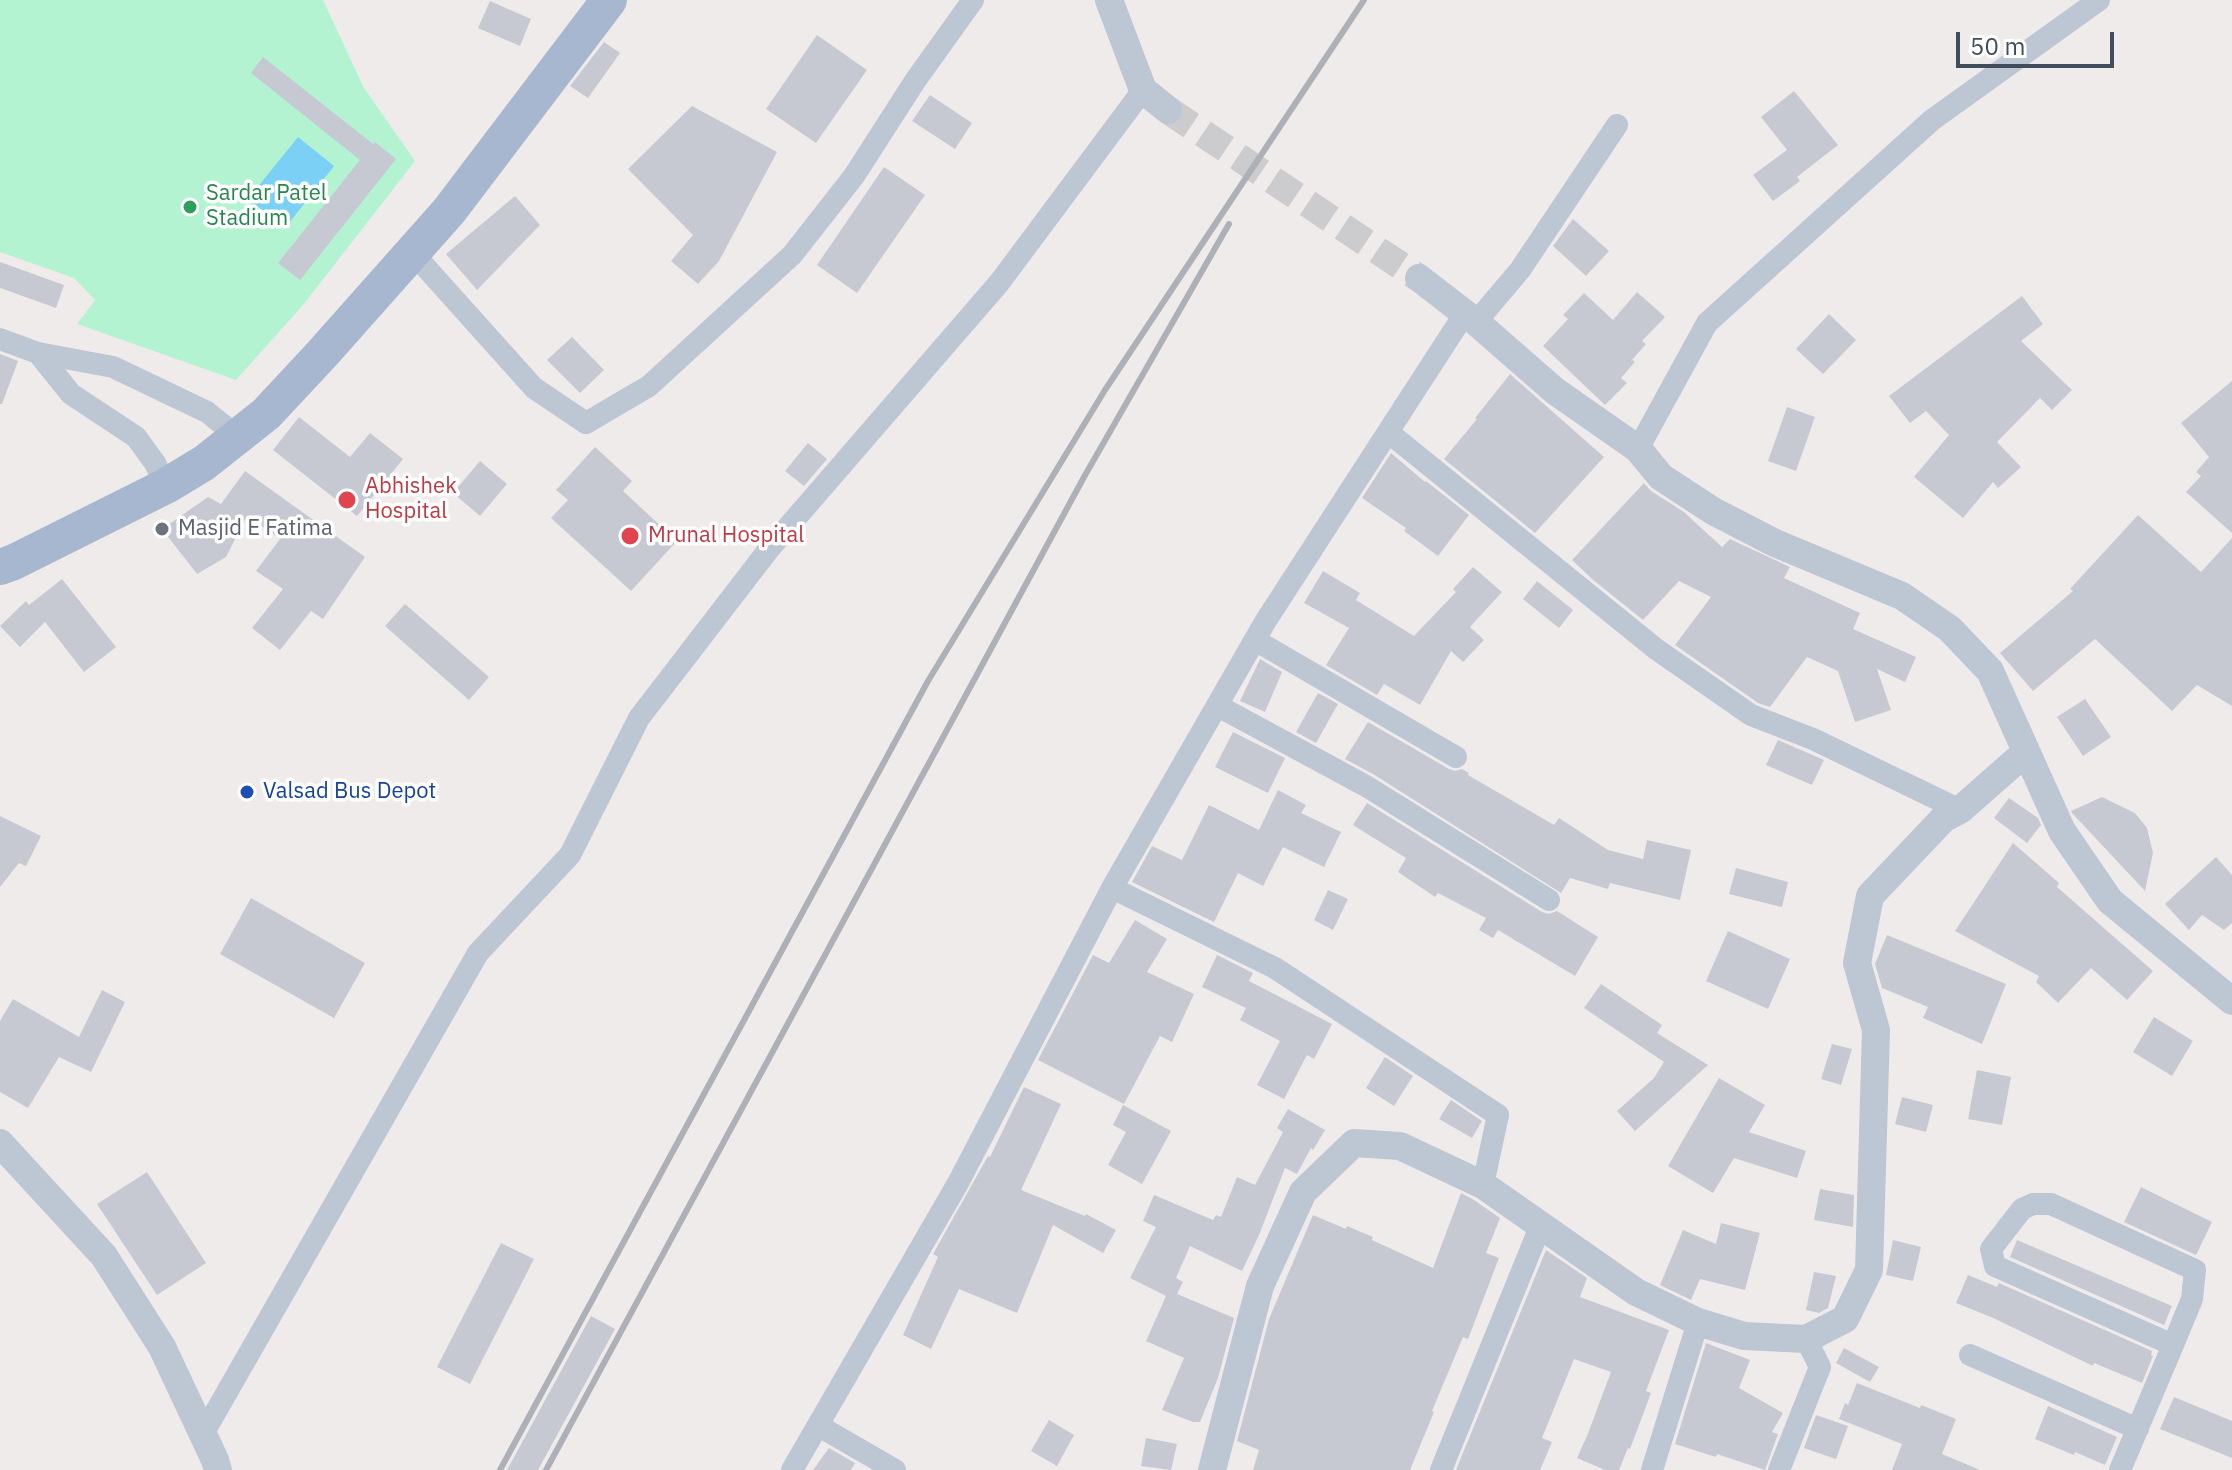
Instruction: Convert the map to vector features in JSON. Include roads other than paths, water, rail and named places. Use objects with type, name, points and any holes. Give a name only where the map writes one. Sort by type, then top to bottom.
[{"type":"main road","points":[[228,429],[246,402],[306,343],[393,241],[587,0]]},
{"type":"main road","points":[[0,567],[14,562],[160,475],[181,450],[266,414],[449,211],[609,0]]},
{"type":"main road","points":[[0,543],[160,475]]},
{"type":"street","points":[[412,252],[534,388],[586,423],[649,386],[792,255],[854,176],[915,81],[973,0]]},
{"type":"street","points":[[1109,0],[1143,90],[1168,110]]},
{"type":"street","points":[[1638,449],[1707,323],[1932,120],[2099,0]]},
{"type":"street","points":[[203,1434],[478,953],[570,855],[639,718],[769,549],[999,283],[1143,90]]},
{"type":"street","points":[[792,1470],[958,1183],[1112,888],[1255,640],[1388,432],[1470,318],[1520,270],[1617,125]]},
{"type":"street","points":[[1419,278],[1555,391],[1638,449],[1661,477],[1713,511],[1775,543],[1902,596],[1950,629],[1990,671],[2062,831],[2110,901],[2230,995]]},
{"type":"street","points":[[0,339],[38,353],[113,367],[207,412],[228,429]]},
{"type":"street","points":[[38,353],[71,394],[136,437],[160,475]]},
{"type":"street","points":[[1388,432],[1656,649],[1751,715],[1813,739],[1960,810]]},
{"type":"street","points":[[1255,640],[1456,757]]},
{"type":"street","points":[[1218,706],[1366,786],[1549,900]]},
{"type":"street","points":[[1214,1469],[1260,1286],[1303,1192],[1354,1143],[1400,1146],[1483,1185],[1636,1292],[1698,1322],[1744,1336],[1806,1339],[1845,1319],[1869,1270],[1876,1030],[1857,963],[1870,896],[1943,819],[1960,810],[2026,752]]},
{"type":"street","points":[[1112,888],[1275,968],[1498,1115],[1483,1185]]},
{"type":"street","points":[[0,1143],[104,1256],[162,1347],[218,1470]]},
{"type":"street","points":[[2120,1470],[2138,1429],[2173,1345],[2192,1299],[2195,1270],[2051,1204],[2033,1204],[2022,1209],[1991,1249],[1995,1266],[2173,1345]]},
{"type":"street","points":[[1441,1470],[1540,1227]]},
{"type":"street","points":[[1652,1470],[1698,1322]]},
{"type":"street","points":[[1779,1470],[1820,1367],[1806,1339]]},
{"type":"street","points":[[1970,1355],[2138,1429]]},
{"type":"street","points":[[819,1426],[895,1470]]},
{"type":"water","points":[[298,137],[334,166],[285,228],[248,199]]},
{"type":"tunnel","points":[[1168,110],[1419,278]]},
{"type":"railway","points":[[500,1470],[928,681],[1105,390],[1364,0]]},
{"type":"railway","points":[[546,1470],[1084,477],[1229,224]]},
{"type":"place","name":"Sardar Patel Stadium","points":[[190,207]]},
{"type":"place","name":"Abhishek Hospital","points":[[347,500]]},
{"type":"place","name":"Masjid E Fatima","points":[[162,529]]},
{"type":"place","name":"Mrunal Hospital","points":[[630,536]]},
{"type":"place","name":"Valsad Bus Depot","points":[[247,792]]}]
